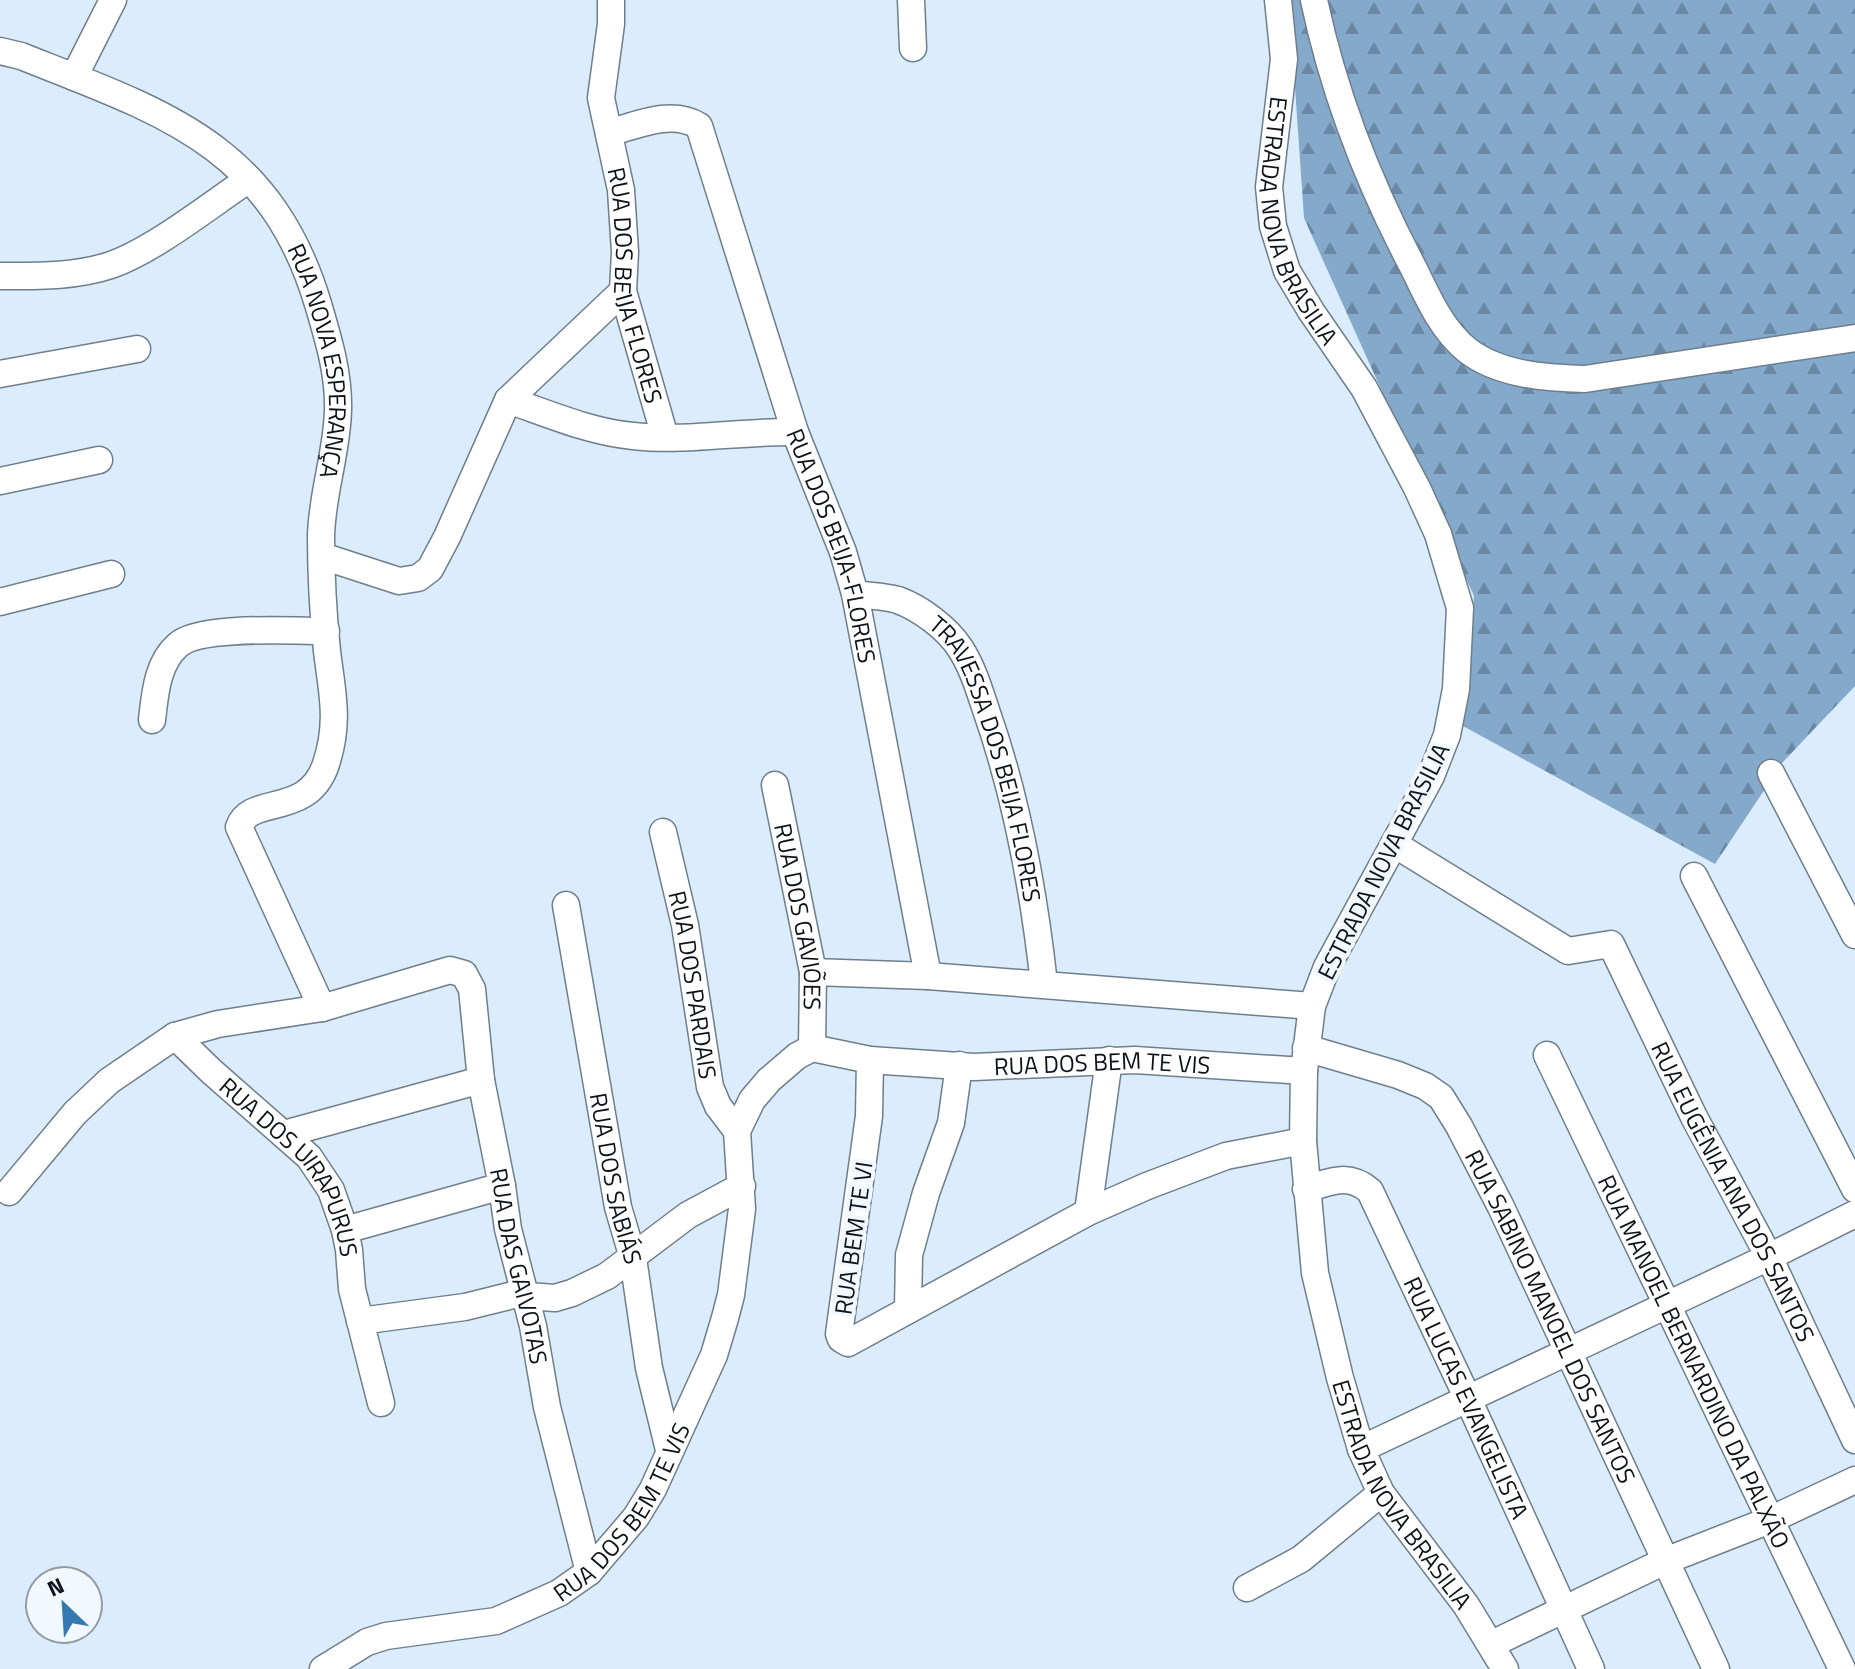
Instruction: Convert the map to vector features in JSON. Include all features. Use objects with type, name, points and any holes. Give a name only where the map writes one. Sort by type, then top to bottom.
[{"type":"street","points":[[74,77],[113,0]]},
{"type":"street","name":"RUA DOS BEIJA FLORES","points":[[611,0],[611,24],[601,98],[621,190],[625,252],[623,291],[665,437]]},
{"type":"street","points":[[911,0],[913,48]]},
{"type":"street","name":"ESTRADA NOVA BRASILIA","points":[[1278,0],[1284,59],[1269,187],[1273,226],[1287,271],[1364,388],[1417,488],[1442,547],[1460,608],[1456,689],[1447,735],[1431,776],[1327,967],[1312,1006],[1305,1059],[1303,1141],[1318,1292],[1361,1449],[1381,1493],[1492,1644],[1505,1669]]},
{"type":"street","points":[[1314,0],[1350,129],[1381,206],[1441,321],[1469,352],[1519,372],[1549,378],[1585,379],[1855,338]]},
{"type":"street","name":"RUA NOVA ESPERANÇA","points":[[0,51],[21,56],[162,115],[222,152],[274,206],[310,279],[335,365],[338,409],[323,505],[322,556],[326,631],[336,715],[326,764],[314,788],[304,795],[245,816],[239,827],[322,1008]]},
{"type":"street","name":"RUA DOS BEIJA FLORES","points":[[609,133],[674,118],[699,126]]},
{"type":"street","name":"RUA DOS BEIJA-FLORES","points":[[699,126],[795,432],[843,552],[855,594],[928,976]]},
{"type":"street","points":[[0,276],[52,276],[114,264],[249,179]]},
{"type":"street","points":[[322,556],[399,581],[418,578],[430,569],[508,400],[623,291]]},
{"type":"street","points":[[0,374],[137,349]]},
{"type":"street","name":"RUA DOS BEIJA FLORES","points":[[508,400],[598,430],[633,436],[795,432]]},
{"type":"street","points":[[0,481],[99,460]]},
{"type":"street","points":[[0,602],[111,574]]},
{"type":"street","name":"TRAVESSA DOS BEIJA FLORES","points":[[855,594],[897,600],[919,611],[945,630],[960,647],[968,663],[999,746],[1012,800],[1032,888],[1044,984]]},
{"type":"street","points":[[152,720],[156,684],[176,646],[186,638],[244,631],[326,631]]},
{"type":"street","points":[[1771,773],[1855,935]]},
{"type":"street","name":"RUA DOS GAVIÕES","points":[[775,785],[813,972],[812,1048]]},
{"type":"street","name":"RUA DOS PARDAIS","points":[[663,832],[685,925],[710,1087],[718,1106],[737,1131]]},
{"type":"street","name":"RUA EUGÊNIA ANA DOS SANTOS","points":[[1394,844],[1568,951],[1611,944],[1694,1117],[1769,1257],[1855,1440]]},
{"type":"street","points":[[1694,876],[1855,1189]]},
{"type":"street","name":"RUA DOS SABIÁS","points":[[566,905],[618,1207],[633,1258],[649,1368],[669,1450]]},
{"type":"street","name":"RUA DAS GAIVOTAS","points":[[322,1008],[450,970],[464,974],[472,989],[481,1080],[508,1229],[525,1295],[547,1407],[589,1572]]},
{"type":"street","points":[[813,972],[928,976],[1312,1006]]},
{"type":"street","points":[[9,1192],[75,1113],[109,1081],[175,1036],[218,1024],[322,1008]]},
{"type":"street","name":"RUA DOS UIRAPURUS","points":[[175,1036],[309,1157],[323,1176],[340,1210],[349,1250],[352,1289],[381,1403]]},
{"type":"street","points":[[737,1131],[752,1100],[769,1080],[797,1056],[812,1048]]},
{"type":"street","name":"RUA DOS BEM TE VIS","points":[[812,1048],[870,1060],[1019,1067],[1109,1060],[1305,1059]]},
{"type":"street","name":"RUA MANOEL BERNARDINO DA PALXÃO","points":[[1547,1055],[1842,1669]]},
{"type":"street","name":"RUA SABINO MANOEL DOS SANTOS","points":[[1305,1059],[1398,1075],[1425,1086],[1441,1097],[1501,1207],[1716,1669]]},
{"type":"street","name":"RUA BEM TE VI","points":[[870,1060],[869,1116],[839,1334],[848,1343],[1088,1212],[1209,1162],[1303,1141]]},
{"type":"street","points":[[1088,1212],[1109,1060]]},
{"type":"street","points":[[908,1310],[909,1255],[926,1193],[951,1123],[959,1065]]},
{"type":"street","points":[[284,1134],[481,1080]]},
{"type":"street","name":"RUA DOS BEM TE VIS","points":[[323,1669],[359,1646],[386,1636],[496,1621],[559,1593],[589,1572],[636,1517],[653,1489],[714,1355],[725,1318],[740,1226],[742,1186],[737,1131]]},
{"type":"street","name":"RUA LUCAS EVANGELISTA","points":[[1306,1189],[1343,1179],[1354,1180],[1370,1191],[1591,1669]]},
{"type":"street","points":[[345,1230],[502,1186]]},
{"type":"street","points":[[360,1321],[465,1307],[513,1295],[540,1299],[572,1293],[607,1276],[688,1215],[742,1186]]},
{"type":"street","points":[[1361,1449],[1855,1214]]},
{"type":"street","points":[[1492,1644],[1665,1561],[1770,1520],[1855,1480]]},
{"type":"street","points":[[1247,1588],[1301,1559],[1381,1493]]},
{"type":"green space","points":[[1289,0],[1855,0],[1855,686],[1783,762],[1715,864],[1463,726],[1474,596],[1304,218]]}]
